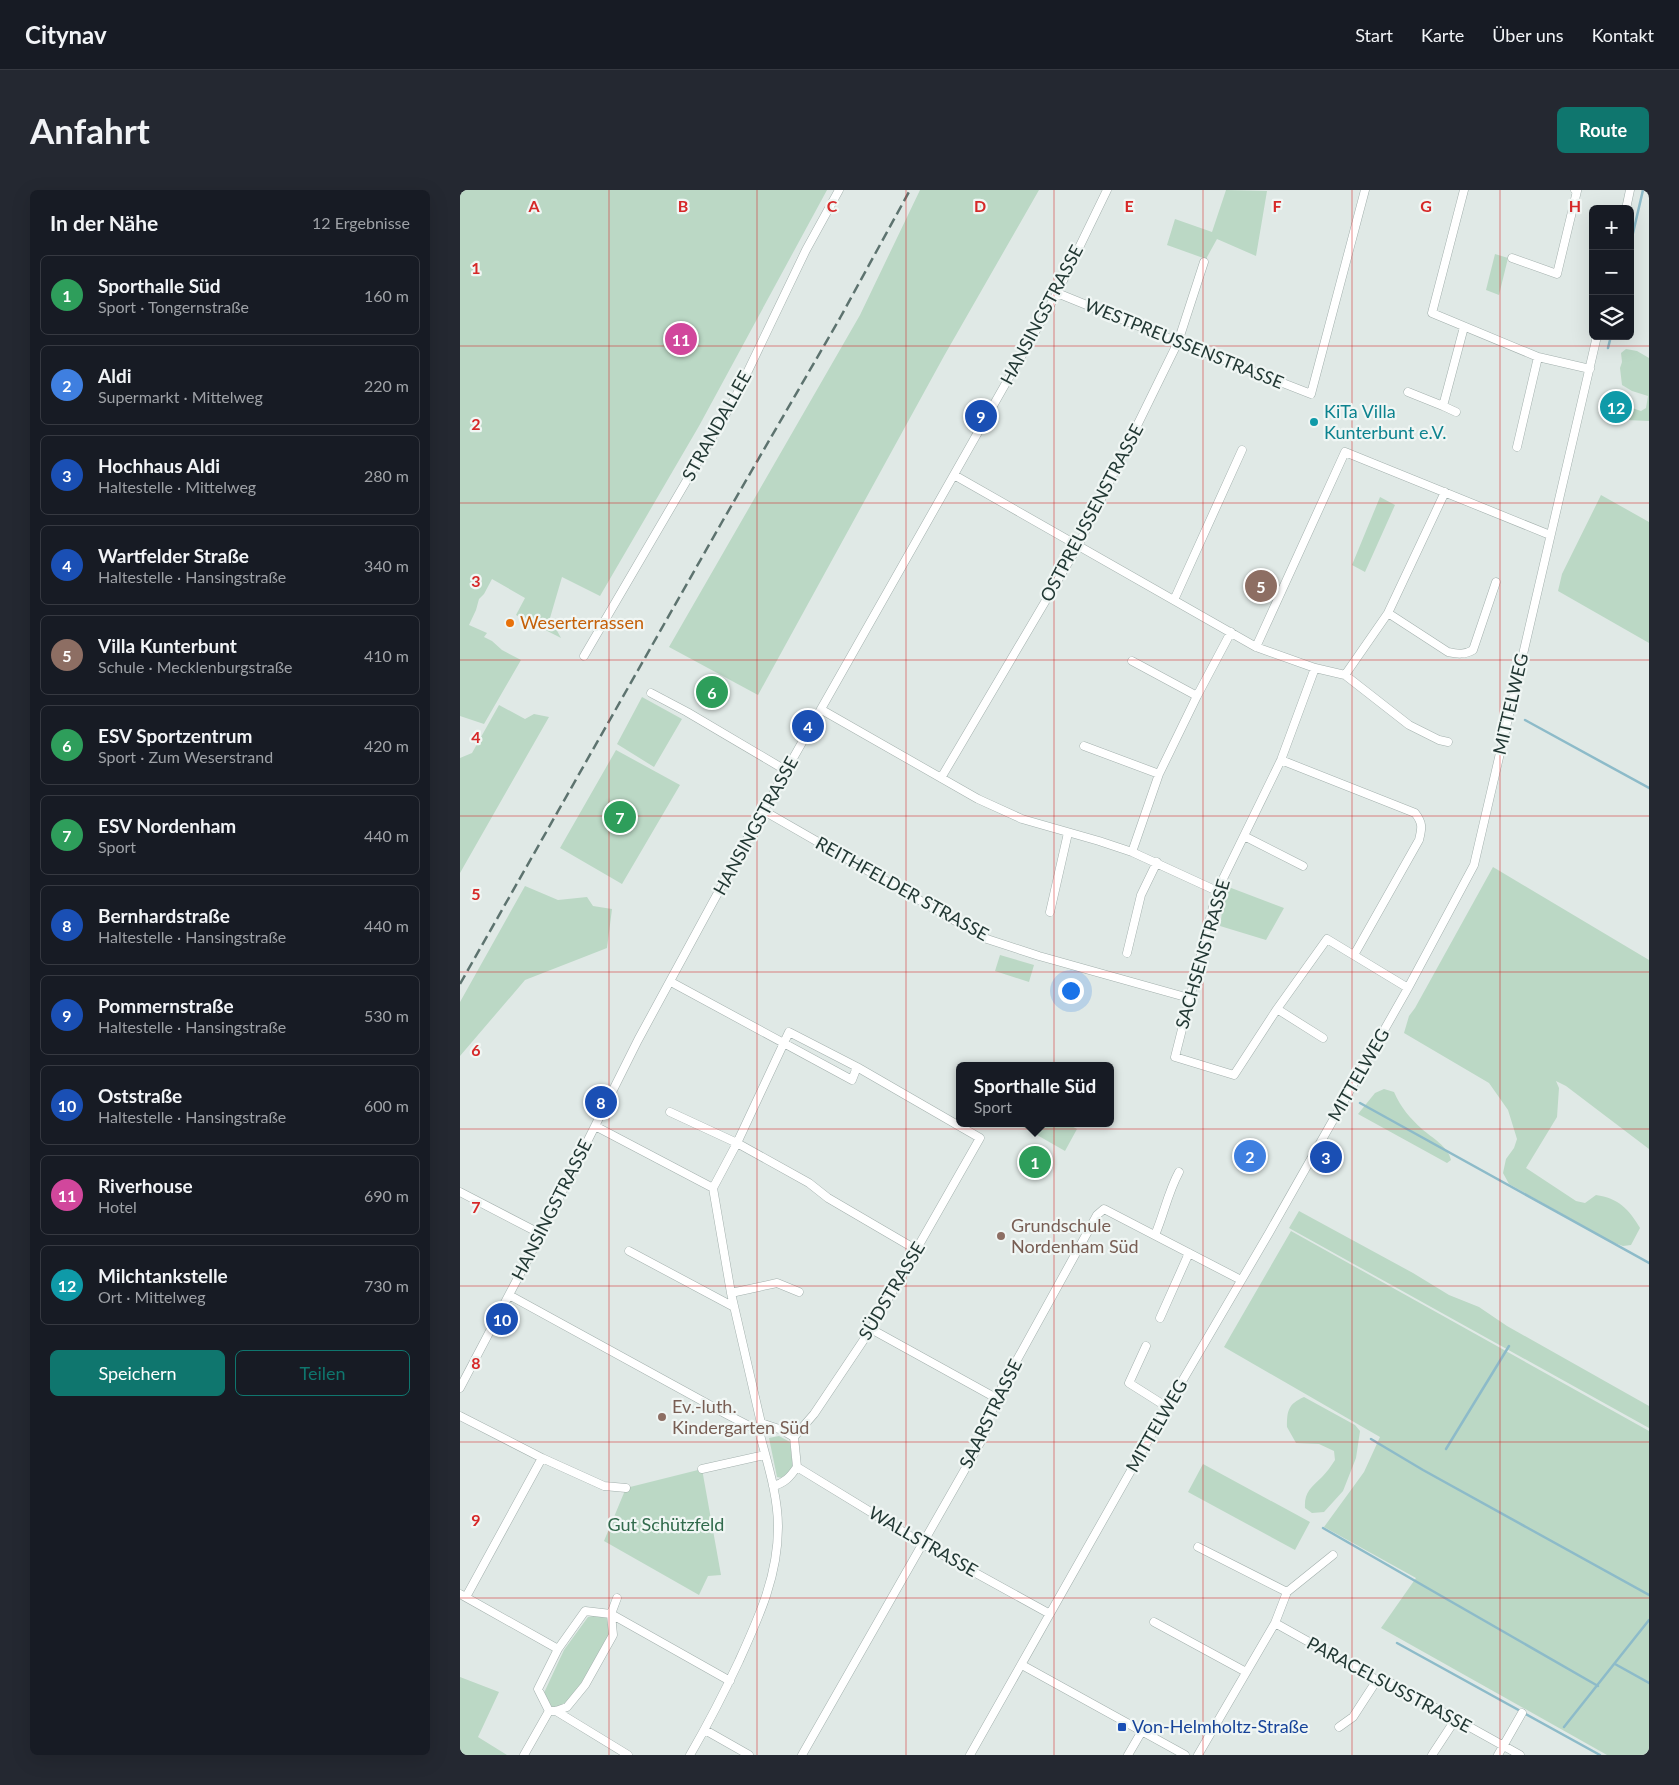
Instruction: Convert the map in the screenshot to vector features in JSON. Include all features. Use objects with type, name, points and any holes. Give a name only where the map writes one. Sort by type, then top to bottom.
[{"type":"street","name":"STRANDALLEE","points":[[584,656],[735,398],[806,250],[839,190]]},
{"type":"street","name":"HANSINGSTRASSE","points":[[460,1388],[541,1234],[638,1040],[786,771],[1057,293],[1107,190]]},
{"type":"street","name":"WESTPREUSSENSTRASSE","points":[[1057,293],[1311,394],[1364,190]]},
{"type":"street","points":[[1464,190],[1432,314],[1538,357],[1590,369]]},
{"type":"street","points":[[1512,258],[1557,274],[1577,191],[1575,190]]},
{"type":"street","points":[[1627,205],[1630,190]]},
{"type":"street","name":"OSTPREUSSENSTRASSE","points":[[941,778],[1078,546],[1178,342],[1204,262]]},
{"type":"street","points":[[1442,406],[1464,327]]},
{"type":"street","name":"MITTELWEG","points":[[970,1755],[1167,1407],[1408,988],[1474,865],[1596,340]]},
{"type":"street","points":[[1517,447],[1538,357]]},
{"type":"street","points":[[1408,392],[1456,412]]},
{"type":"street","points":[[1174,600],[1242,450]]},
{"type":"street","points":[[1256,647],[1345,452],[1550,535]]},
{"type":"street","points":[[954,475],[1256,647],[1315,668],[1345,675],[1409,726],[1448,742]]},
{"type":"street","points":[[1345,675],[1388,613],[1445,492]]},
{"type":"street","points":[[1388,613],[1448,652],[1468,653],[1473,650],[1496,582]]},
{"type":"street","points":[[1132,852],[1159,774],[1231,632]]},
{"type":"street","points":[[1132,661],[1197,696]]},
{"type":"street","name":"SACHSENSTRASSE","points":[[1315,668],[1281,760],[1217,891],[1174,1057],[1234,1076],[1277,1009],[1326,939],[1408,988]]},
{"type":"street","points":[[651,694],[687,712],[786,771]]},
{"type":"street","points":[[822,710],[978,799],[1022,819],[1132,852],[1217,891]]},
{"type":"street","points":[[1084,746],[1159,774]]},
{"type":"street","points":[[1281,760],[1415,813],[1420,820],[1421,830],[1418,840],[1354,955]]},
{"type":"street","name":"REITHFELDER STRASSE","points":[[764,811],[987,939],[1039,956],[1189,998]]},
{"type":"street","points":[[1050,912],[1068,833]]},
{"type":"street","points":[[1244,836],[1303,866]]},
{"type":"street","points":[[1127,953],[1141,895],[1157,862]]},
{"type":"street","points":[[671,982],[784,1044],[852,1080],[857,1067],[789,1032],[784,1044],[737,1143],[712,1188],[731,1293],[773,1486],[778,1526],[776,1561],[761,1614],[730,1681],[690,1755]]},
{"type":"street","points":[[1277,1009],[1323,1038]]},
{"type":"street","name":"SÜDSTRASSE","points":[[857,1067],[956,1124]]},
{"type":"street","points":[[670,1112],[737,1143],[809,1184],[828,1198],[917,1250]]},
{"type":"street","points":[[595,1126],[712,1188]]},
{"type":"street","name":"SÜDSTRASSE","points":[[794,1437],[814,1414],[871,1329],[980,1138],[961,1127]]},
{"type":"street","points":[[1155,1235],[1165,1211],[1171,1187],[1179,1172]]},
{"type":"street","points":[[460,1192],[541,1234]]},
{"type":"street","name":"SAARSTRASSE","points":[[802,1755],[984,1436],[996,1398],[1097,1214],[1104,1208],[1241,1280]]},
{"type":"street","points":[[629,1251],[734,1307]]},
{"type":"street","points":[[1160,1318],[1189,1253]]},
{"type":"street","points":[[731,1293],[776,1283],[799,1292]]},
{"type":"street","points":[[509,1294],[728,1415],[760,1427],[782,1430],[794,1437],[797,1468],[782,1484],[773,1486]]},
{"type":"street","points":[[871,1329],[996,1398]]},
{"type":"street","points":[[1146,1346],[1129,1383],[1167,1407]]},
{"type":"street","points":[[460,1416],[542,1458],[604,1486],[626,1488]]},
{"type":"street","points":[[702,1469],[765,1455]]},
{"type":"street","points":[[542,1458],[463,1596],[558,1649]]},
{"type":"street","name":"WALLSTRASSE","points":[[797,1468],[923,1544],[1050,1614]]},
{"type":"street","points":[[1198,1547],[1287,1592]]},
{"type":"street","points":[[1198,1755],[1275,1623],[1287,1592],[1333,1555]]},
{"type":"street","points":[[524,1755],[553,1711],[567,1707],[590,1677],[613,1635],[611,1614],[617,1598]]},
{"type":"street","points":[[628,1755],[553,1711],[538,1689],[558,1649],[585,1611],[611,1614],[730,1681]]},
{"type":"street","points":[[1154,1622],[1246,1672]]},
{"type":"street","name":"PARACELSUSSTRASSE","points":[[1275,1623],[1377,1680],[1387,1681],[1520,1755]]},
{"type":"street","points":[[1022,1664],[1185,1755]]},
{"type":"street","points":[[1338,1727],[1354,1717],[1377,1680]]},
{"type":"street","points":[[1498,1755],[1522,1713]]},
{"type":"street","points":[[1432,1755],[1455,1720]]},
{"type":"street","points":[[705,1730],[749,1755]]},
{"type":"street","points":[[1128,1755],[1142,1731]]},
{"type":"green space","points":[[460,190],[827,190],[699,426],[600,596],[562,577],[550,618],[561,638],[516,615],[525,598],[492,579],[479,599],[469,625],[487,633],[484,637],[502,650],[521,660],[484,724],[460,716]]},
{"type":"green space","points":[[920,190],[1039,190],[944,356],[758,695],[669,647],[860,315]]},
{"type":"green space","points":[[1226,190],[1267,191],[1256,256],[1217,239],[1206,259],[1167,245],[1175,219],[1212,232]]},
{"type":"green space","points":[[1495,254],[1508,258],[1499,295],[1486,290]]},
{"type":"green space","points":[[1626,349],[1637,351],[1649,358],[1649,421],[1625,420],[1612,414],[1617,403],[1641,411],[1646,408],[1648,396],[1632,391],[1622,385],[1621,353]]},
{"type":"green space","points":[[1601,495],[1649,522],[1649,643],[1558,591],[1562,574]]},
{"type":"green space","points":[[1380,497],[1395,505],[1365,572],[1352,565]]},
{"type":"green space","points":[[642,697],[682,719],[654,767],[617,744]]},
{"type":"green space","points":[[499,705],[525,719],[534,714],[549,717],[460,873],[460,758],[472,753]]},
{"type":"green space","points":[[616,750],[680,785],[622,884],[560,848]]},
{"type":"green space","points":[[1493,867],[1649,960],[1649,1149],[1566,1086],[1556,1081],[1559,1088],[1557,1117],[1526,1168],[1576,1201],[1585,1203],[1596,1195],[1604,1196],[1617,1202],[1632,1215],[1640,1228],[1631,1245],[1623,1246],[1612,1242],[1509,1184],[1503,1173],[1506,1159],[1514,1148],[1517,1139],[1508,1110],[1489,1083],[1404,1033],[1409,1016]]},
{"type":"green space","points":[[525,886],[558,900],[587,897],[593,906],[612,909],[607,948],[525,980],[460,1056],[460,1002]]},
{"type":"green space","points":[[1226,886],[1284,908],[1266,940],[1220,926]]},
{"type":"green space","points":[[1000,955],[1034,965],[1029,982],[995,971]]},
{"type":"green space","points":[[1384,1089],[1394,1092],[1410,1117],[1443,1146],[1451,1160],[1447,1163],[1358,1114],[1375,1093]]},
{"type":"green space","points":[[1023,1127],[1073,1127],[1077,1129],[1065,1151]]},
{"type":"green space","points":[[1299,1211],[1413,1273],[1449,1295],[1479,1307],[1507,1326],[1649,1406],[1649,1428],[1289,1228]]},
{"type":"green space","points":[[1291,1231],[1649,1431],[1649,1755],[1607,1755],[1381,1628],[1416,1578],[1324,1527],[1364,1472],[1380,1437],[1224,1347]]},
{"type":"green space","points":[[1304,1397],[1355,1425],[1360,1431],[1356,1458],[1343,1491],[1324,1512],[1312,1513],[1305,1508],[1305,1503],[1309,1491],[1335,1460],[1334,1451],[1319,1444],[1296,1443],[1287,1427],[1287,1417],[1292,1405]]},
{"type":"green space","points":[[779,1436],[790,1442],[793,1468],[782,1478],[777,1477],[769,1438]]},
{"type":"green space","points":[[1203,1464],[1310,1522],[1295,1550],[1188,1492]]},
{"type":"green space","name":"Gut Schützfeld","points":[[702,1469],[721,1575],[708,1576],[699,1595],[604,1541],[626,1488]]},
{"type":"green space","points":[[599,1615],[609,1619],[611,1636],[584,1685],[558,1709],[550,1710],[543,1695],[564,1650],[588,1617]]},
{"type":"green space","points":[[460,1677],[499,1692],[478,1737],[507,1755],[460,1755]]},
{"type":"waterway","points":[[1634,229],[1643,190]]},
{"type":"waterway","points":[[1608,348],[1610,340]]},
{"type":"waterway","points":[[1525,720],[1649,788]]},
{"type":"waterway","points":[[1360,1103],[1649,1263]]},
{"type":"waterway","points":[[1446,1449],[1509,1346]]},
{"type":"waterway","points":[[1371,1439],[1423,1470],[1649,1595]]},
{"type":"waterway","points":[[1323,1528],[1598,1686]]},
{"type":"waterway","points":[[1564,1727],[1649,1620]]},
{"type":"waterway","points":[[1397,1643],[1600,1755]]},
{"type":"waterway","points":[[1615,1664],[1649,1683]]},
{"type":"railway","points":[[460,984],[840,318],[910,190]]},
{"type":"place","name":"Riverhouse","points":[[681,339]]},
{"type":"place","name":"Milchtankstelle","points":[[1616,407]]},
{"type":"place","name":"Pommernstraße","points":[[981,416]]},
{"type":"place","name":"KiTa Villa Kunterbunt e.V.","points":[[1314,422]]},
{"type":"place","name":"Villa Kunterbunt","points":[[1261,586]]},
{"type":"place","name":"Weserterrassen","points":[[510,623]]},
{"type":"place","name":"ESV Sportzentrum","points":[[712,692]]},
{"type":"place","name":"Wartfelder Straße","points":[[808,726]]},
{"type":"place","name":"ESV Nordenham","points":[[620,817]]},
{"type":"place","name":"Bernhardstraße","points":[[601,1102]]},
{"type":"place","name":"Aldi","points":[[1250,1156]]},
{"type":"place","name":"Hochhaus Aldi","points":[[1326,1157]]},
{"type":"place","name":"Sporthalle Süd","points":[[1035,1162]]},
{"type":"place","name":"Grundschule Nordenham Süd","points":[[1001,1236]]},
{"type":"place","name":"Oststraße","points":[[502,1319]]},
{"type":"place","name":"Ev.-luth. Kindergarten Süd","points":[[662,1417]]},
{"type":"place","name":"Von-Helmholtz-Straße","points":[[1122,1727]]}]
